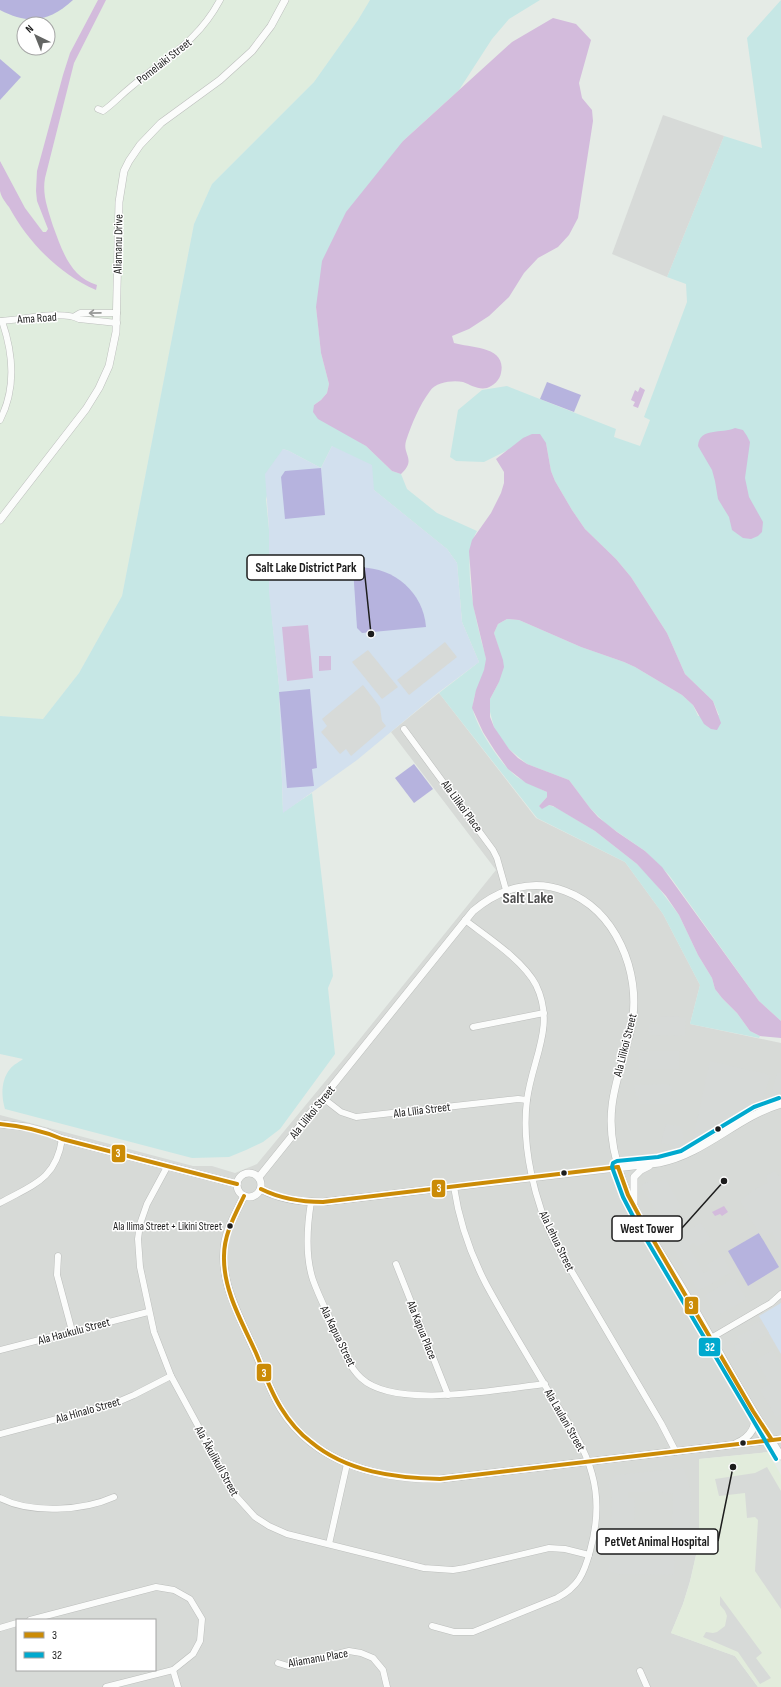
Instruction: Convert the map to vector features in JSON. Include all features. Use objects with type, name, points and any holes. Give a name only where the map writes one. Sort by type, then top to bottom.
[{"type":"street","name":"Pomelaiki Street","points":[[98,109],[103,111],[111,106],[130,88],[188,43],[206,23],[220,0]]},
{"type":"street","name":"Aliamanu Drive","points":[[0,520],[93,399],[104,378],[115,342],[117,323],[119,202],[123,175],[129,161],[140,145],[161,123],[220,80],[252,51],[271,26],[286,0]]},
{"type":"street","name":"Ama Road","points":[[1,321],[43,316],[75,316],[80,313],[117,313]]},
{"type":"street","name":"Ama Road","points":[[75,316],[79,319],[117,323]]},
{"type":"street","points":[[0,420],[9,398],[11,375],[9,353],[1,321]]},
{"type":"street","name":"Ala Lilikoi Place","points":[[404,729],[493,850],[506,890]]},
{"type":"street","name":"Ala Lilikoi Street","points":[[259,1178],[465,920],[481,904],[506,890],[527,886],[550,886],[571,893],[594,908],[605,919],[615,934],[626,956],[633,983],[634,1003],[631,1030],[615,1087],[612,1107],[612,1137],[621,1177],[635,1207],[753,1411],[781,1456]]},
{"type":"street","name":"Ala Lehua Street","points":[[465,920],[525,968],[539,992],[544,1013],[542,1040],[527,1100],[527,1138],[533,1178],[543,1216],[555,1244],[661,1423],[676,1452]]},
{"type":"street","points":[[473,1027],[544,1013]]},
{"type":"street","name":"Ala Līlia Street","points":[[323,1098],[341,1112],[356,1117],[518,1099],[527,1100]]},
{"type":"street","points":[[261,1189],[280,1197],[311,1202],[333,1201],[659,1163],[690,1154],[757,1112],[781,1104]]},
{"type":"street","points":[[0,1124],[27,1127],[46,1132],[62,1139],[237,1184]]},
{"type":"street","points":[[0,1203],[35,1184],[48,1174],[58,1159],[62,1139]]},
{"type":"street","points":[[635,1207],[633,1188],[634,1177],[641,1170],[659,1163]]},
{"type":"street","name":"Ala ʻĀkulikuli Street","points":[[167,1167],[145,1209],[140,1224],[138,1239],[140,1268],[148,1312],[161,1353],[172,1376],[230,1487],[248,1512],[261,1522],[277,1530],[424,1568],[464,1568],[549,1548],[565,1549],[589,1555]]},
{"type":"street","points":[[252,1173],[259,1178],[261,1181],[261,1189],[256,1195],[248,1197],[244,1196],[238,1191],[237,1184],[241,1176],[244,1174],[252,1173]]},
{"type":"street","name":"Ala Laulani Street","points":[[432,1626],[454,1632],[474,1632],[557,1598],[568,1592],[581,1576],[589,1555],[596,1525],[593,1475],[588,1462],[571,1428],[479,1269],[464,1231],[454,1187]]},
{"type":"street","points":[[244,1196],[230,1226],[225,1241],[225,1275],[230,1294],[275,1396],[287,1417],[312,1443],[334,1458],[347,1464],[397,1476],[426,1479],[454,1478],[781,1439]]},
{"type":"street","name":"Ala Kapua Street","points":[[311,1202],[308,1254],[313,1279],[346,1355],[354,1370],[362,1378],[382,1390],[420,1396],[448,1395],[545,1384]]},
{"type":"street","points":[[58,1256],[57,1275],[72,1331]]},
{"type":"street","name":"Ala Kapua Place","points":[[396,1264],[448,1395]]},
{"type":"street","points":[[712,1338],[771,1303],[781,1294]]},
{"type":"street","name":"Ala Haukulu Street","points":[[0,1350],[148,1312]]},
{"type":"street","name":"Ala Hinalo Street","points":[[0,1434],[113,1404],[172,1376]]},
{"type":"street","points":[[734,1445],[746,1439],[752,1432],[755,1422],[753,1411]]},
{"type":"street","points":[[329,1544],[347,1464]]},
{"type":"street","points":[[0,1498],[19,1505],[57,1508],[91,1505],[114,1496]]},
{"type":"street","points":[[34,1619],[156,1587],[174,1590],[190,1599],[202,1619],[200,1641],[193,1654],[173,1670],[106,1687]]},
{"type":"street","points":[[0,1628],[16,1624]]},
{"type":"street","name":"Aliamanu Place","points":[[278,1663],[288,1666],[349,1651],[360,1653],[373,1658],[383,1670],[387,1687]]},
{"type":"street","points":[[173,1670],[178,1687]]},
{"type":"street","points":[[640,1671],[647,1687]]},
{"type":"shaded area","points":[[0,0],[370,0],[358,20],[314,82],[212,184],[194,224],[122,596],[79,673],[43,719],[0,716]]},
{"type":"shaded area","points":[[0,0],[73,0],[56,13],[49,16],[16,17],[0,10]]},
{"type":"shaded area","points":[[98,0],[106,0],[74,63],[44,184],[47,208],[68,262],[80,276],[97,285],[96,290],[69,275],[57,266],[25,232],[4,200],[0,191],[0,161],[25,208],[43,232],[46,232],[48,229],[37,201],[37,171],[70,53]]},
{"type":"shaded area","points":[[370,0],[540,0],[509,19],[492,39],[459,90],[403,141],[316,307],[321,353],[329,384],[327,393],[314,405],[350,436],[366,446],[392,471],[401,474],[407,489],[437,513],[477,531],[470,554],[470,582],[474,610],[486,659],[486,666],[473,701],[474,714],[481,731],[498,757],[511,772],[517,777],[547,792],[547,797],[539,806],[549,805],[557,808],[595,831],[637,864],[652,879],[679,915],[698,955],[712,978],[715,989],[737,1013],[750,1031],[760,1036],[759,1038],[690,1024],[700,985],[663,914],[625,862],[537,818],[439,693],[479,662],[462,622],[457,563],[447,549],[374,490],[332,446],[321,468],[283,449],[266,499],[269,529],[272,617],[279,686],[283,812],[312,793],[333,976],[328,988],[335,1054],[280,1129],[263,1142],[229,1157],[192,1158],[5,1109],[2,1094],[3,1083],[11,1068],[23,1059],[0,1054],[0,716],[43,719],[79,673],[122,596],[194,224],[212,184],[314,82],[358,20]]},
{"type":"shaded area","points":[[781,0],[781,1021],[759,1001],[669,875],[645,851],[606,824],[590,808],[569,780],[527,764],[509,749],[500,737],[494,727],[489,708],[490,699],[499,682],[499,649],[494,633],[498,624],[507,619],[519,620],[581,647],[635,667],[682,695],[693,705],[698,716],[719,715],[713,701],[685,674],[667,633],[631,577],[616,559],[585,529],[572,510],[555,481],[551,471],[546,443],[514,447],[484,462],[456,461],[450,457],[458,410],[482,390],[507,386],[616,429],[614,437],[640,446],[650,420],[644,417],[687,302],[686,284],[667,277],[724,136],[762,148],[747,38]]},
{"type":"shaded area","points":[[553,18],[576,24],[591,40],[579,83],[582,98],[592,110],[593,121],[578,218],[569,235],[558,247],[538,258],[524,273],[509,297],[489,316],[469,329],[452,336],[454,343],[486,350],[499,358],[501,364],[500,376],[492,386],[487,388],[478,388],[463,382],[454,381],[445,382],[433,388],[419,409],[406,441],[405,446],[409,461],[406,469],[401,474],[392,471],[366,446],[318,419],[313,412],[314,405],[327,393],[329,384],[321,353],[316,307],[322,261],[346,212],[403,141],[512,42]]},
{"type":"shaded area","points":[[0,59],[21,77],[0,100]]},
{"type":"shaded area","points":[[663,115],[724,136],[667,277],[612,254]]},
{"type":"shaded area","points":[[547,382],[581,395],[574,412],[540,399]]},
{"type":"shaded area","points":[[640,387],[645,390],[638,408],[633,406],[635,402],[631,400],[635,390],[638,392]]},
{"type":"shaded area","points":[[735,428],[743,430],[750,442],[745,478],[749,497],[763,522],[762,532],[758,536],[751,539],[743,538],[732,530],[729,517],[718,499],[712,470],[698,446],[699,440],[702,436],[712,432]]},
{"type":"shaded area","points":[[532,434],[540,434],[546,443],[551,471],[555,481],[572,510],[585,529],[616,559],[631,577],[667,633],[685,674],[713,701],[721,723],[717,730],[711,729],[704,724],[693,705],[682,695],[635,667],[581,647],[519,620],[507,619],[498,624],[494,633],[504,667],[499,682],[490,699],[490,717],[494,727],[509,749],[518,758],[527,764],[569,780],[598,817],[645,851],[662,867],[759,1001],[781,1021],[781,1038],[760,1036],[750,1031],[737,1013],[722,998],[715,989],[712,978],[698,955],[679,915],[666,896],[637,864],[595,831],[553,806],[549,805],[542,809],[539,806],[547,797],[547,792],[526,783],[508,769],[483,732],[472,708],[486,659],[473,605],[469,551],[472,540],[491,513],[501,493],[504,483],[504,472],[496,459],[523,438]]},
{"type":"shaded area","points":[[332,446],[372,465],[374,490],[447,549],[457,563],[462,622],[479,662],[439,692],[357,760],[283,813],[279,686],[269,592],[269,529],[265,474],[283,449],[321,468]]},
{"type":"shaded area","points":[[321,468],[325,515],[285,519],[281,477],[285,471]]},
{"type":"shaded area","points":[[353,568],[380,570],[392,575],[402,582],[419,602],[424,614],[426,627],[362,633],[357,628]]},
{"type":"shaded area","points":[[308,625],[313,678],[287,681],[282,627]]},
{"type":"shaded area","points":[[445,642],[457,657],[409,695],[397,680]]},
{"type":"shaded area","points":[[368,650],[398,687],[382,699],[352,662]]},
{"type":"shaded area","points":[[319,656],[331,656],[331,670],[319,671]]},
{"type":"shaded area","points":[[363,685],[380,707],[382,721],[386,726],[351,756],[346,749],[340,754],[321,732],[327,726],[322,719]]},
{"type":"shaded area","points":[[310,689],[317,768],[312,769],[314,786],[287,788],[279,692]]},
{"type":"shaded area","points":[[439,693],[536,818],[625,862],[663,914],[700,985],[690,1024],[781,1043],[781,1451],[699,1459],[699,1542],[683,1604],[671,1633],[735,1656],[758,1687],[0,1687],[0,1115],[193,1166],[212,1166],[235,1173],[257,1164],[496,870],[391,732]]},
{"type":"shaded area","points":[[414,764],[433,789],[414,803],[395,778]]},
{"type":"shaded area","points":[[679,1016],[679,1018],[686,1018],[685,1036],[649,1035],[649,1024],[660,1024],[660,1017]]},
{"type":"shaded area","points":[[639,1051],[679,1051],[679,1069],[639,1069]]},
{"type":"shaded area","points":[[710,1061],[771,1075],[763,1099],[748,1106],[693,1139]]},
{"type":"shaded area","points":[[777,1073],[781,1074],[781,1094],[771,1096]]},
{"type":"shaded area","points":[[667,1084],[672,1086],[670,1104],[639,1104],[639,1096],[636,1096],[634,1085]]},
{"type":"shaded area","points":[[666,1124],[680,1126],[685,1144],[676,1148],[672,1145],[661,1143]]},
{"type":"shaded area","points":[[773,1172],[777,1173],[779,1176],[781,1175],[781,1242],[778,1244],[772,1232],[762,1238],[740,1201],[752,1192],[751,1191],[768,1183],[766,1179],[767,1175]]},
{"type":"shaded area","points":[[665,1178],[682,1207],[672,1213],[675,1219],[680,1216],[685,1226],[669,1235],[641,1186],[652,1179],[655,1184]]},
{"type":"shaded area","points":[[724,1206],[728,1212],[722,1216],[720,1214],[715,1216],[712,1212]]},
{"type":"shaded area","points":[[701,1223],[711,1239],[696,1247],[694,1243],[689,1246],[704,1273],[710,1270],[706,1265],[722,1255],[732,1272],[698,1291],[669,1241]]},
{"type":"shaded area","points":[[759,1233],[779,1267],[748,1286],[728,1251]]},
{"type":"shaded area","points":[[734,1278],[747,1299],[717,1316],[705,1295]]},
{"type":"shaded area","points":[[781,1303],[781,1354],[759,1316]]},
{"type":"shaded area","points":[[761,1320],[769,1333],[750,1344],[752,1349],[745,1353],[742,1348],[737,1351],[734,1346],[740,1343],[737,1337],[750,1330],[749,1327]]},
{"type":"shaded area","points":[[773,1350],[781,1363],[781,1414],[776,1417],[760,1390],[770,1384],[756,1360]]},
{"type":"shaded area","points":[[768,1452],[781,1475],[781,1687],[758,1687],[735,1656],[671,1633],[690,1582],[699,1542],[699,1459]]},
{"type":"shaded area","points":[[767,1467],[781,1491],[781,1609],[755,1571],[758,1520],[755,1517],[747,1518],[745,1493],[719,1496],[715,1479],[755,1473]]},
{"type":"shaded area","points":[[684,1468],[691,1491],[689,1553],[675,1552],[674,1575],[618,1574],[608,1571],[611,1559],[612,1496],[608,1483],[616,1475]],"holes":[[[652,1490],[673,1494],[672,1532],[661,1532],[661,1559],[642,1560],[642,1531],[630,1531],[630,1522],[634,1522],[635,1498],[628,1498],[628,1492],[645,1492]]]},
{"type":"shaded area","points":[[720,1596],[762,1653],[756,1658],[771,1678],[760,1684],[738,1652],[703,1637],[706,1632],[717,1632],[725,1626],[727,1616],[720,1605]]},
{"type":"transit line","name":"32","points":[[776,1459],[636,1222],[623,1197],[612,1167],[613,1163],[617,1161],[658,1157],[681,1151],[754,1107],[779,1098]]},
{"type":"transit line","name":"3","points":[[0,1124],[47,1133],[62,1139],[237,1184]]},
{"type":"transit line","name":"3","points":[[618,1167],[628,1195],[641,1219],[753,1411],[772,1440]]},
{"type":"transit line","name":"3","points":[[261,1189],[291,1199],[323,1202],[618,1167]]},
{"type":"transit line","name":"3","points":[[244,1196],[228,1232],[224,1248],[227,1281],[234,1306],[256,1353],[270,1388],[284,1413],[294,1426],[307,1438],[325,1452],[340,1460],[356,1467],[389,1475],[440,1479],[781,1439]]},
{"type":"place","name":"Salt Lake District Park","points":[[371,634]]},
{"type":"place","name":"West Tower","points":[[724,1181]]},
{"type":"place","name":"Ala Ilima Street + Likini Street","points":[[230,1226]]},
{"type":"place","name":"PetVet Animal Hospital","points":[[733,1467]]},
{"type":"district","name":"Salt Lake","points":[[528,897]]}]
